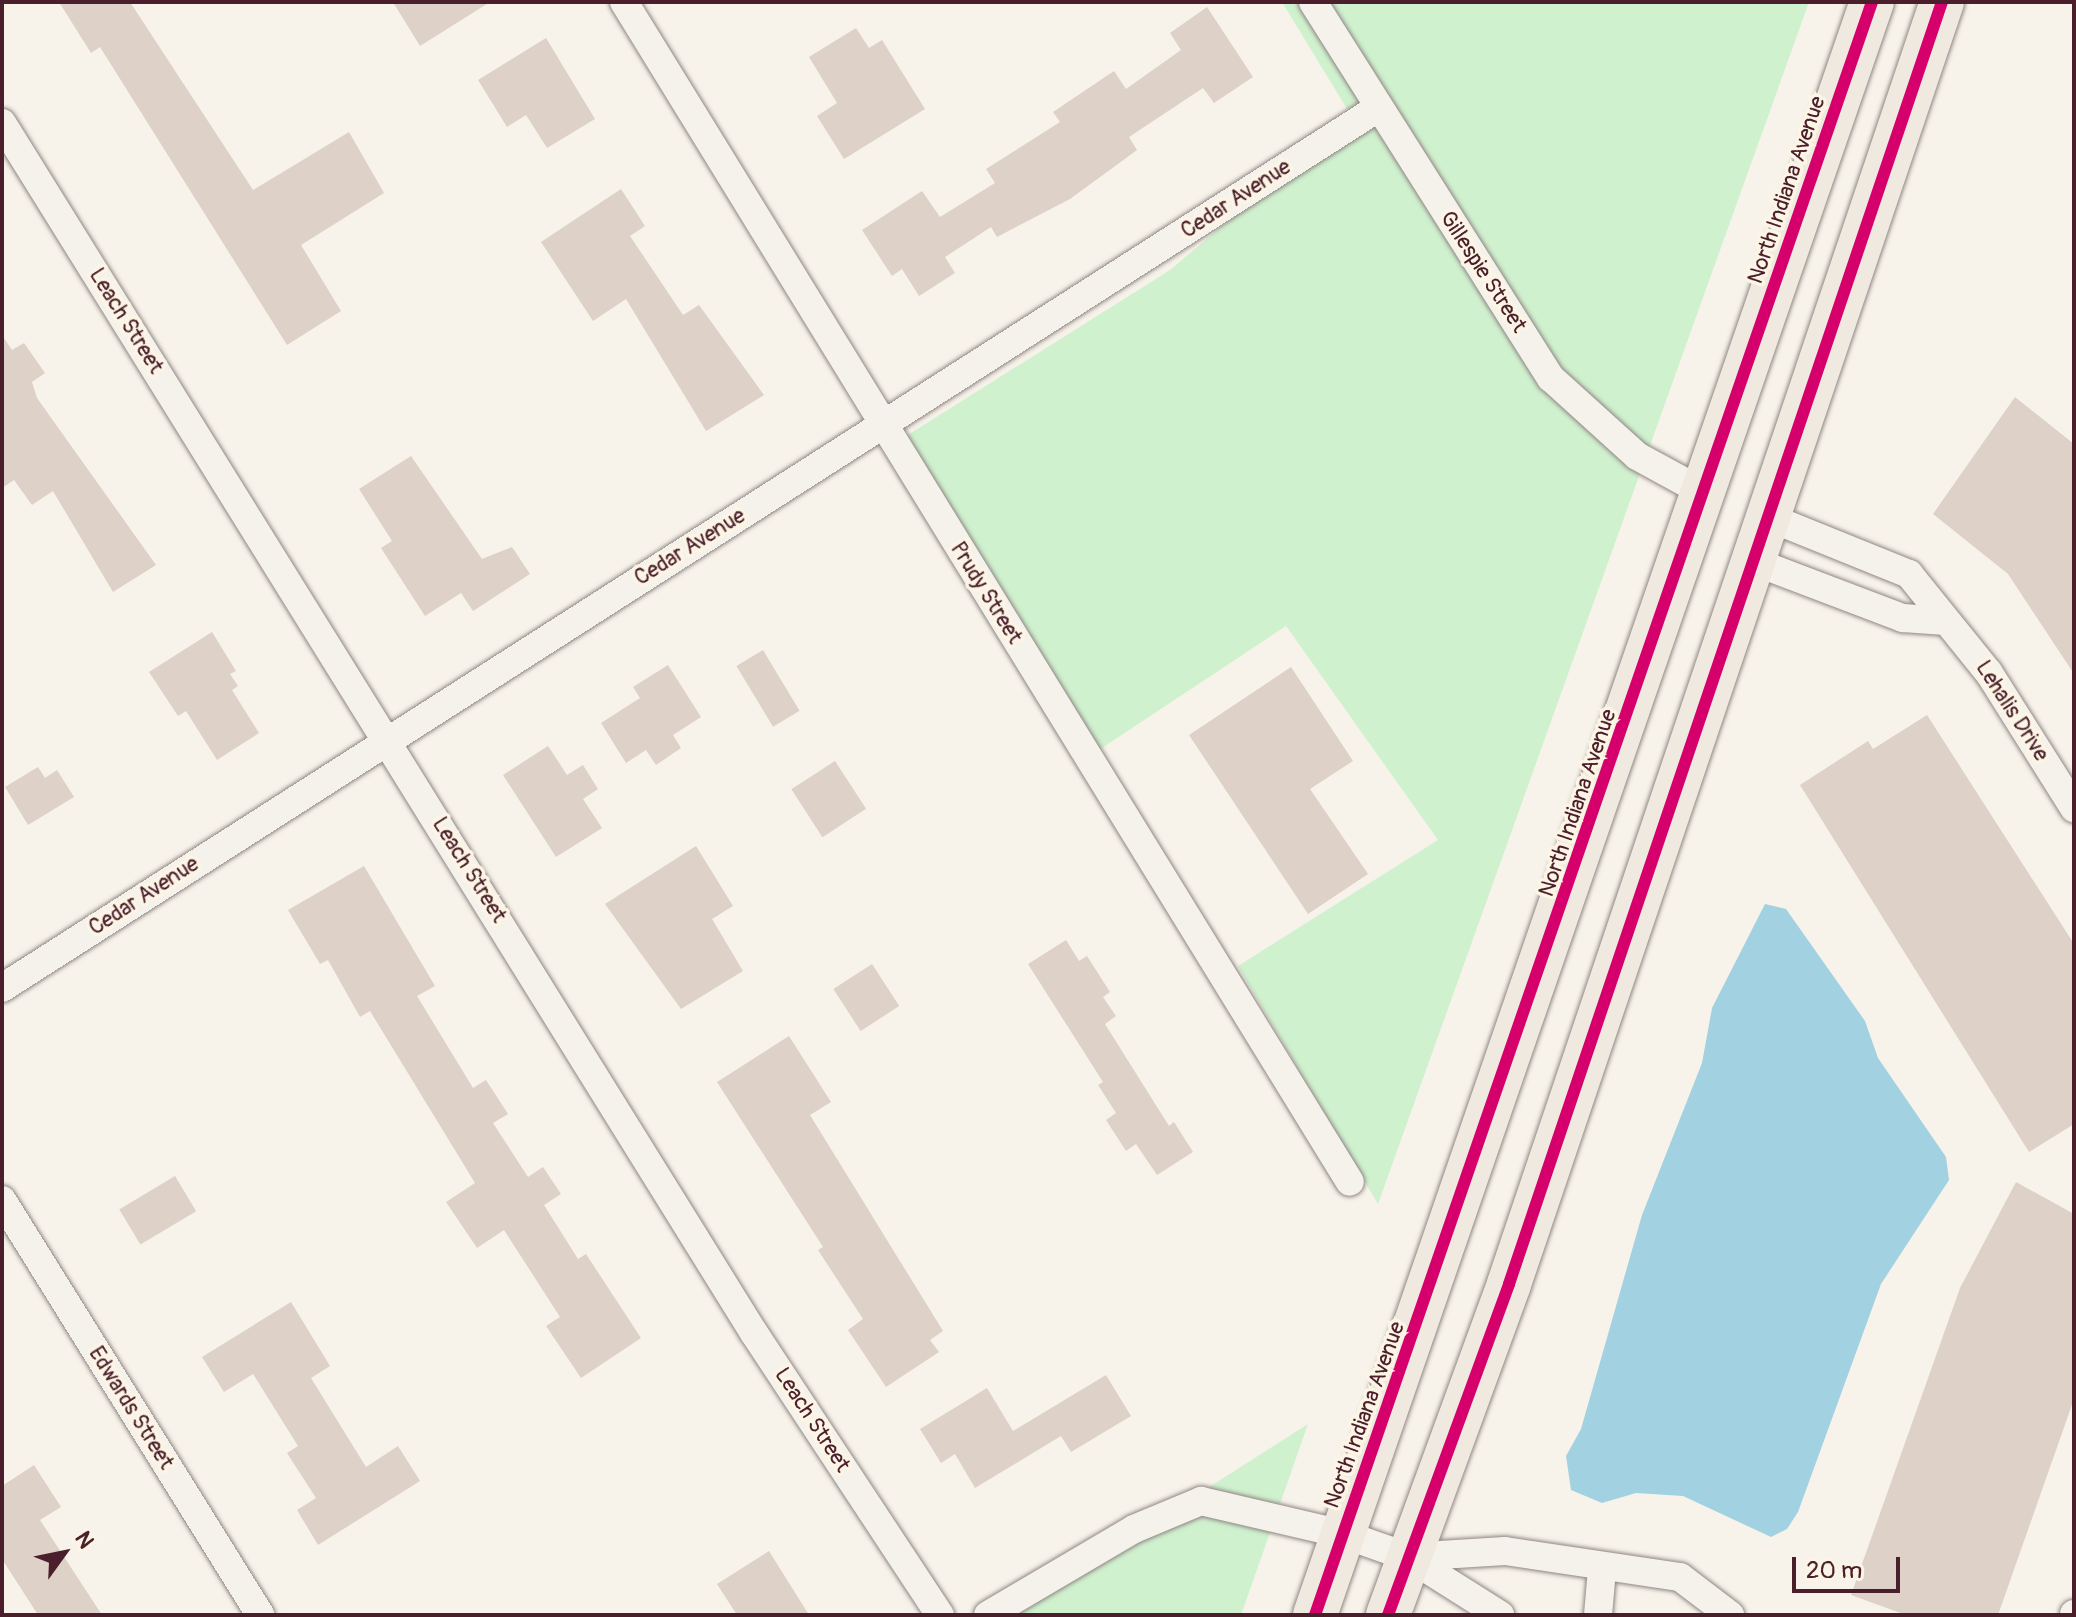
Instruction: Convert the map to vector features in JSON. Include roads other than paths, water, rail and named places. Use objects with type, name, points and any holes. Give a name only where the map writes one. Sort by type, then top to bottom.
[{"type":"main road","name":"North Indiana Avenue","points":[[1315,1615],[1705,493],[1872,2]]},
{"type":"main road","points":[[1388,1615],[1509,1284],[1750,560],[1768,517],[1942,2]]},
{"type":"street","name":"Prudy Street","points":[[624,2],[1350,1182]]},
{"type":"street","name":"Gillespie Street","points":[[1313,2],[1551,378],[1637,456],[1705,493]]},
{"type":"street","name":"Cedar Avenue","points":[[2,988],[387,737],[1378,108]]},
{"type":"street","name":"Leach Street","points":[[2,123],[387,737],[754,1333],[940,1615]]},
{"type":"street","name":"Lehalis Drive","points":[[1768,517],[1909,574],[1942,621],[1989,673],[2074,808]]},
{"type":"street","points":[[1750,560],[1903,618],[1942,621]]},
{"type":"street","name":"Edwards Street","points":[[2,1200],[260,1615]]},
{"type":"street","points":[[988,1615],[1134,1529],[1201,1501],[1343,1534],[1408,1557],[1500,1615]]},
{"type":"street","points":[[1408,1557],[1505,1551],[1602,1569],[1680,1577],[1730,1615]]},
{"type":"street","points":[[1598,1615],[1602,1569]]},
{"type":"water","points":[[1765,904],[1786,909],[1865,1021],[1878,1058],[1946,1157],[1949,1180],[1881,1284],[1798,1512],[1787,1529],[1771,1537],[1683,1496],[1636,1493],[1602,1503],[1571,1490],[1566,1456],[1581,1429],[1642,1215],[1702,1063],[1712,1008]]}]
